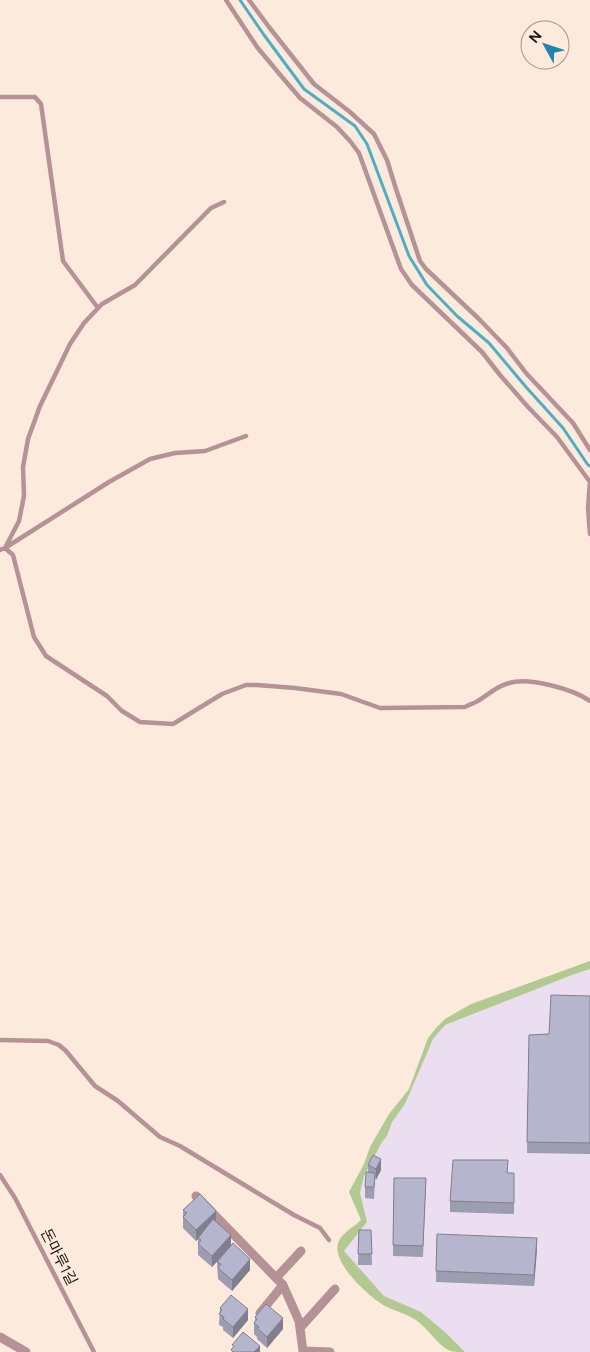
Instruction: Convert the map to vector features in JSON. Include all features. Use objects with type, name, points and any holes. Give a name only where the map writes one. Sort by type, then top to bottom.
[{"type":"street","points":[[196,1196],[283,1285],[300,1321],[303,1351],[330,1352]]},
{"type":"street","points":[[276,1278],[301,1251]]},
{"type":"street","points":[[258,1316],[283,1285]]},
{"type":"street","points":[[300,1328],[334,1289]]},
{"type":"street","points":[[0,1337],[26,1352]]},
{"type":"lane","points":[[226,0],[257,47],[300,98],[337,127],[359,153],[401,270],[412,285],[482,352],[528,408],[557,437],[590,482],[588,508],[590,534]]},
{"type":"lane","points":[[249,0],[314,84],[350,112],[374,134],[387,160],[420,261],[426,269],[507,348],[526,372],[573,423],[590,450]]},
{"type":"lane","points":[[0,97],[35,97],[41,104],[63,261],[98,308]]},
{"type":"lane","points":[[2,549],[18,521],[24,496],[23,466],[28,439],[40,406],[70,344],[84,323],[102,304],[135,285],[211,208],[224,202]]},
{"type":"lane","points":[[2,549],[108,482],[150,459],[174,453],[205,451],[246,436]]},
{"type":"lane","points":[[2,549],[13,555],[34,637],[46,656],[107,696],[122,711],[140,722],[173,724],[222,694],[246,685],[295,688],[341,694],[380,708],[465,706],[476,702],[508,683],[522,680],[558,687],[590,701]]},
{"type":"lane","points":[[0,1040],[48,1041],[59,1045],[95,1086],[118,1101],[160,1137],[180,1146],[294,1215],[320,1228],[329,1240]]},
{"type":"lane","name":"돈마루1길","points":[[0,1175],[15,1198],[94,1352]]},
{"type":"shaded area","points":[[590,969],[590,1352],[465,1352],[421,1312],[384,1296],[344,1251],[367,1222],[360,1193],[364,1176],[387,1136],[392,1122],[405,1104],[433,1039],[445,1025]]},
{"type":"green space","points":[[590,961],[590,969],[445,1025],[433,1039],[405,1104],[392,1122],[387,1136],[364,1176],[360,1193],[367,1222],[344,1251],[384,1296],[421,1312],[465,1352],[450,1351],[416,1320],[385,1306],[370,1295],[352,1278],[345,1268],[337,1249],[339,1241],[346,1232],[361,1220],[349,1192],[364,1164],[370,1147],[389,1114],[409,1089],[428,1038],[445,1019],[471,1004]]},
{"type":"building","points":[[551,995],[590,996],[590,1143],[527,1142],[529,1035],[549,1034]]},
{"type":"building","points":[[373,1155],[381,1159],[376,1169],[368,1165]]},
{"type":"building","points":[[453,1160],[508,1160],[507,1173],[514,1173],[514,1203],[450,1201]]},
{"type":"building","points":[[366,1172],[375,1173],[374,1187],[365,1187]]},
{"type":"building","points":[[394,1178],[426,1178],[423,1246],[393,1245]]},
{"type":"building","points":[[200,1194],[216,1211],[196,1230],[183,1217],[187,1213],[183,1210]]},
{"type":"building","points":[[213,1219],[231,1235],[212,1256],[198,1244],[201,1240],[198,1238]]},
{"type":"building","points":[[359,1230],[371,1230],[372,1254],[358,1254]]},
{"type":"building","points":[[437,1234],[537,1238],[534,1275],[436,1271]]},
{"type":"building","points":[[233,1243],[250,1259],[232,1280],[218,1268],[221,1264],[217,1262]]},
{"type":"building","points":[[231,1295],[248,1309],[233,1327],[219,1314],[222,1310],[220,1308]]},
{"type":"building","points":[[266,1304],[283,1318],[267,1337],[254,1323],[257,1319],[255,1317]]},
{"type":"building","points":[[243,1332],[260,1346],[254,1352],[233,1352],[231,1350],[234,1346],[232,1345]]},
{"type":"waterway","points":[[240,0],[304,89],[355,126],[367,144],[409,256],[427,285],[457,316],[489,343],[563,428],[590,466]]}]
